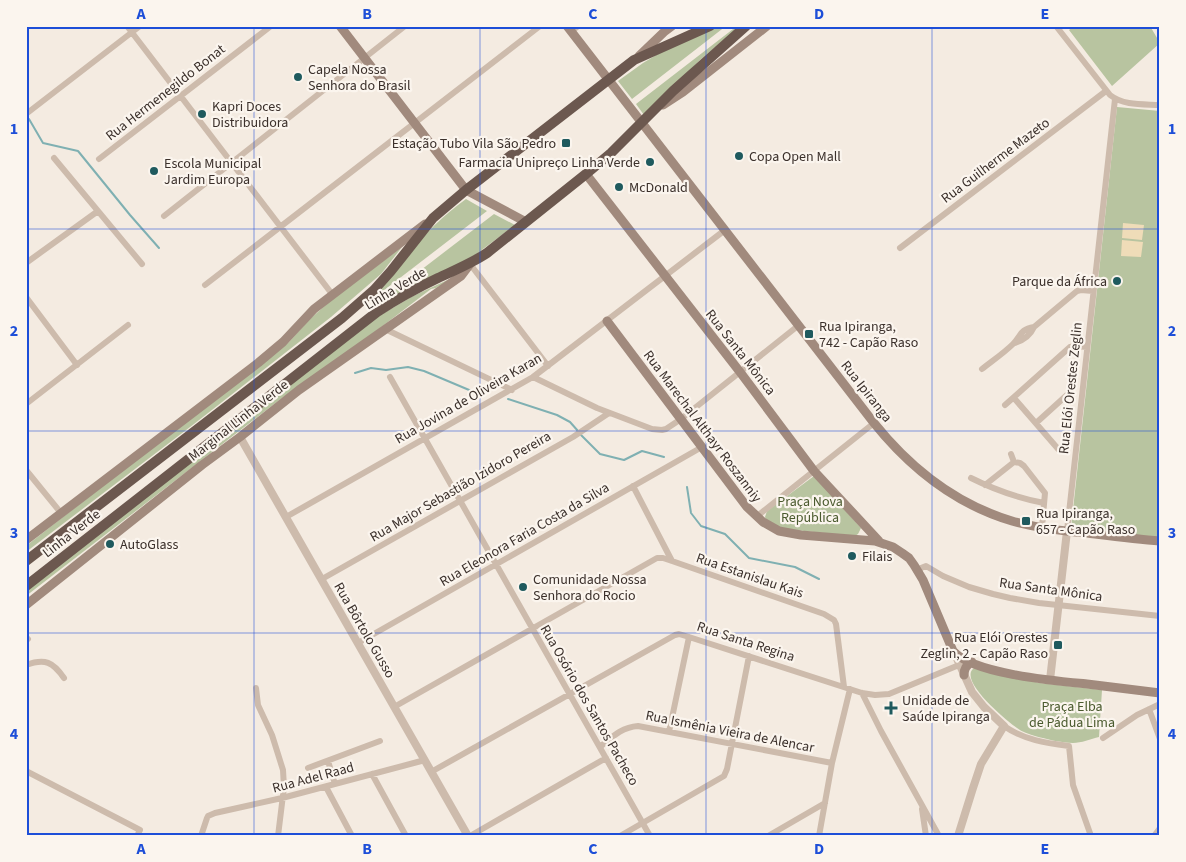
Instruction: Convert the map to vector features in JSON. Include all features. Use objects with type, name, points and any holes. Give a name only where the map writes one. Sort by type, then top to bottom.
[{"type":"highway","name":"Linha Verde","points":[[26,561],[342,318],[374,290],[433,218],[466,190],[634,60],[710,26]]},
{"type":"highway","name":"Linha Verde","points":[[26,586],[377,312],[414,290],[470,264],[487,253],[611,153],[673,91],[746,26]]},
{"type":"main road","points":[[340,26],[466,190],[526,222]]},
{"type":"main road","points":[[634,60],[672,26]]},
{"type":"main road","points":[[651,114],[767,26]]},
{"type":"main road","name":"Rua Ipiranga","points":[[572,28],[609,81],[874,423],[904,457],[921,472],[967,503],[1012,521],[1042,528],[1160,541]]},
{"type":"main road","name":"Rua Santa Mônica","points":[[586,174],[740,372],[814,471],[879,542]]},
{"type":"main road","points":[[26,540],[258,363],[283,342],[314,309],[332,294],[433,218]]},
{"type":"main road","name":"Marginal Linha Verde","points":[[26,605],[299,390],[460,276],[470,264]]},
{"type":"main road","name":"Rua Marechal Althayr Roszanniy","points":[[607,321],[756,517],[770,527],[789,534],[865,539],[893,547],[909,558],[919,573],[953,651]]},
{"type":"main road","points":[[953,651],[963,660],[1000,672],[1160,693]]},
{"type":"main road","points":[[964,675],[964,669],[972,662]]},
{"type":"street","points":[[127,26],[332,294]]},
{"type":"street","points":[[26,114],[140,26]]},
{"type":"street","name":"Rua Hermenegildo Bonat","points":[[99,159],[271,26]]},
{"type":"street","points":[[164,216],[405,26]]},
{"type":"street","points":[[204,286],[540,26]]},
{"type":"street","points":[[1056,26],[1106,91],[1115,99],[1126,103],[1160,105]]},
{"type":"street","name":"Rua Guilherme Mazeto","points":[[900,248],[1106,91]]},
{"type":"street","name":"Rua Elói Orestes Zeglin","points":[[1050,680],[1115,99]]},
{"type":"street","points":[[54,158],[142,264]]},
{"type":"street","points":[[26,263],[98,211]]},
{"type":"street","name":"Rua Jovina de Oliveira Karan","points":[[286,517],[533,377],[725,230]]},
{"type":"street","points":[[470,264],[548,366]]},
{"type":"street","points":[[982,369],[1015,342],[1025,339],[1034,327],[1078,290],[1093,291]]},
{"type":"street","points":[[26,297],[77,365]]},
{"type":"street","points":[[26,404],[128,325]]},
{"type":"street","points":[[533,377],[609,413],[658,430],[666,429],[799,325]]},
{"type":"street","points":[[386,329],[512,390]]},
{"type":"street","points":[[1006,405],[1070,347],[1087,347]]},
{"type":"street","name":"Rua Osório dos Santos Pacheco","points":[[390,377],[650,836]]},
{"type":"street","points":[[1036,423],[1068,394]]},
{"type":"street","points":[[1014,398],[1059,450]]},
{"type":"street","name":"Rua Major Sebastião Izidoro Pereira","points":[[322,579],[573,437],[609,413]]},
{"type":"street","points":[[756,517],[874,423]]},
{"type":"street","name":"Rua Bôrtolo Gusso","points":[[240,437],[469,836]]},
{"type":"street","name":"Rua Eleonora Faria Costa da Silva","points":[[358,643],[702,447]]},
{"type":"street","points":[[1010,454],[1014,462]]},
{"type":"street","points":[[985,485],[1014,462],[1024,466],[1045,493],[1042,528]]},
{"type":"street","points":[[26,470],[61,513]]},
{"type":"street","points":[[971,478],[1012,495],[1044,503]]},
{"type":"street","points":[[634,486],[672,561]]},
{"type":"street","points":[[394,707],[657,558],[672,561]]},
{"type":"street","name":"Rua Estanislau Kais","points":[[672,561],[830,616],[834,620],[838,629],[847,688],[819,836]]},
{"type":"street","name":"Rua Santa Mônica","points":[[919,573],[922,567],[928,567],[942,576],[969,587],[1025,601],[1160,616]]},
{"type":"street","name":"Rua Santa Regina","points":[[431,772],[679,634],[862,693],[875,695],[889,694],[959,665]]},
{"type":"street","points":[[669,732],[689,637]]},
{"type":"street","name":"Rua Marechal Althayr Roszanniy","points":[[953,651],[972,692],[1004,726],[1012,732],[1030,739],[1070,746],[1073,785],[1091,836]]},
{"type":"street","points":[[620,836],[724,776],[727,770],[749,656]]},
{"type":"street","points":[[26,665],[39,661],[48,663],[56,667],[64,678]]},
{"type":"street","points":[[256,688],[258,705],[272,735],[281,761],[284,779],[278,836]]},
{"type":"street","points":[[862,693],[939,836]]},
{"type":"street","points":[[1103,738],[1137,715],[1160,704]]},
{"type":"street","points":[[1149,709],[1160,738]]},
{"type":"street","name":"Rua Ismênia Vieira de Alencar","points":[[600,747],[620,731],[631,726],[645,727],[832,763]]},
{"type":"street","points":[[958,836],[981,764],[1004,726]]},
{"type":"street","points":[[308,768],[380,741]]},
{"type":"street","points":[[469,836],[606,758]]},
{"type":"street","name":"Rua Adel Raad","points":[[200,836],[208,816],[214,813],[326,787],[425,760]]},
{"type":"street","points":[[328,761],[334,784]]},
{"type":"street","points":[[26,771],[139,833]]},
{"type":"street","points":[[372,774],[406,836]]},
{"type":"street","points":[[326,787],[352,836]]},
{"type":"street","points":[[768,836],[825,803]]},
{"type":"street","points":[[922,805],[926,836]]},
{"type":"street","points":[[1154,836],[1160,828]]},
{"type":"green space","points":[[718,26],[726,26],[632,99],[618,81],[658,54]]},
{"type":"green space","points":[[737,26],[740,26],[700,60],[644,115],[636,104]]},
{"type":"green space","points":[[1074,26],[1150,26],[1160,43],[1112,86],[1069,30]]},
{"type":"green space","points":[[1117,107],[1160,111],[1160,538],[1071,528]]},
{"type":"green space","points":[[466,199],[487,211],[370,301],[414,246],[439,221]]},
{"type":"green space","points":[[494,214],[515,225],[475,255],[376,308],[374,306]]},
{"type":"green space","points":[[402,247],[381,274],[331,317],[26,552],[26,546],[289,342],[310,319],[337,295]]},
{"type":"green space","points":[[454,277],[441,288],[439,286],[431,289],[346,354],[282,398],[26,596],[26,589],[379,316],[413,296]]},
{"type":"green space","name":"Praça Nova República","points":[[814,476],[861,528],[858,534],[855,536],[784,529],[766,520],[767,511]]},
{"type":"green space","name":"Praça Elba de Pádua Lima","points":[[974,668],[1040,683],[1102,690],[1099,737],[1069,743],[1054,741],[1021,731],[985,700],[977,690],[972,681],[971,674]]},
{"type":"sand","points":[[1123,223],[1144,225],[1142,240],[1122,238]]},
{"type":"sand","points":[[1122,240],[1143,242],[1141,257],[1121,256]]},
{"type":"waterway","points":[[29,119],[43,143],[78,151],[159,248]]},
{"type":"waterway","points":[[355,373],[371,368],[386,370],[408,367],[424,371],[481,395]]},
{"type":"waterway","points":[[508,399],[557,415],[570,422],[578,431]]},
{"type":"waterway","points":[[581,435],[600,454],[624,460],[642,451],[664,457]]},
{"type":"waterway","points":[[687,487],[691,513],[701,526],[725,534],[749,558],[795,567],[819,579]]},
{"type":"place","name":"Capela Nossa Senhora do Brasil","points":[[298,77]]},
{"type":"place","name":"Kapri Doces Distribuidora","points":[[202,114]]},
{"type":"place","name":"Estação Tubo Vila São Pedro","points":[[566,143]]},
{"type":"place","name":"Copa Open Mall","points":[[739,156]]},
{"type":"place","name":"Farmacia Unipreço Linha Verde","points":[[650,162]]},
{"type":"place","name":"Escola Municipal Jardim Europa","points":[[154,171]]},
{"type":"place","name":"McDonald","points":[[619,187]]},
{"type":"place","name":"Parque da África","points":[[1117,281]]},
{"type":"place","name":"Rua Ipiranga, 742 - Capão Raso","points":[[809,334]]},
{"type":"place","name":"Rua Ipiranga, 657 - Capão Raso","points":[[1026,521]]},
{"type":"place","name":"AutoGlass","points":[[110,544]]},
{"type":"place","name":"Filais","points":[[852,556]]},
{"type":"place","name":"Comunidade Nossa Senhora do Rocio","points":[[523,587]]},
{"type":"place","name":"Rua Elói Orestes Zeglin, 2 - Capão Raso","points":[[1058,645]]},
{"type":"place","name":"Unidade de Saúde Ipiranga","points":[[891,708]]}]
